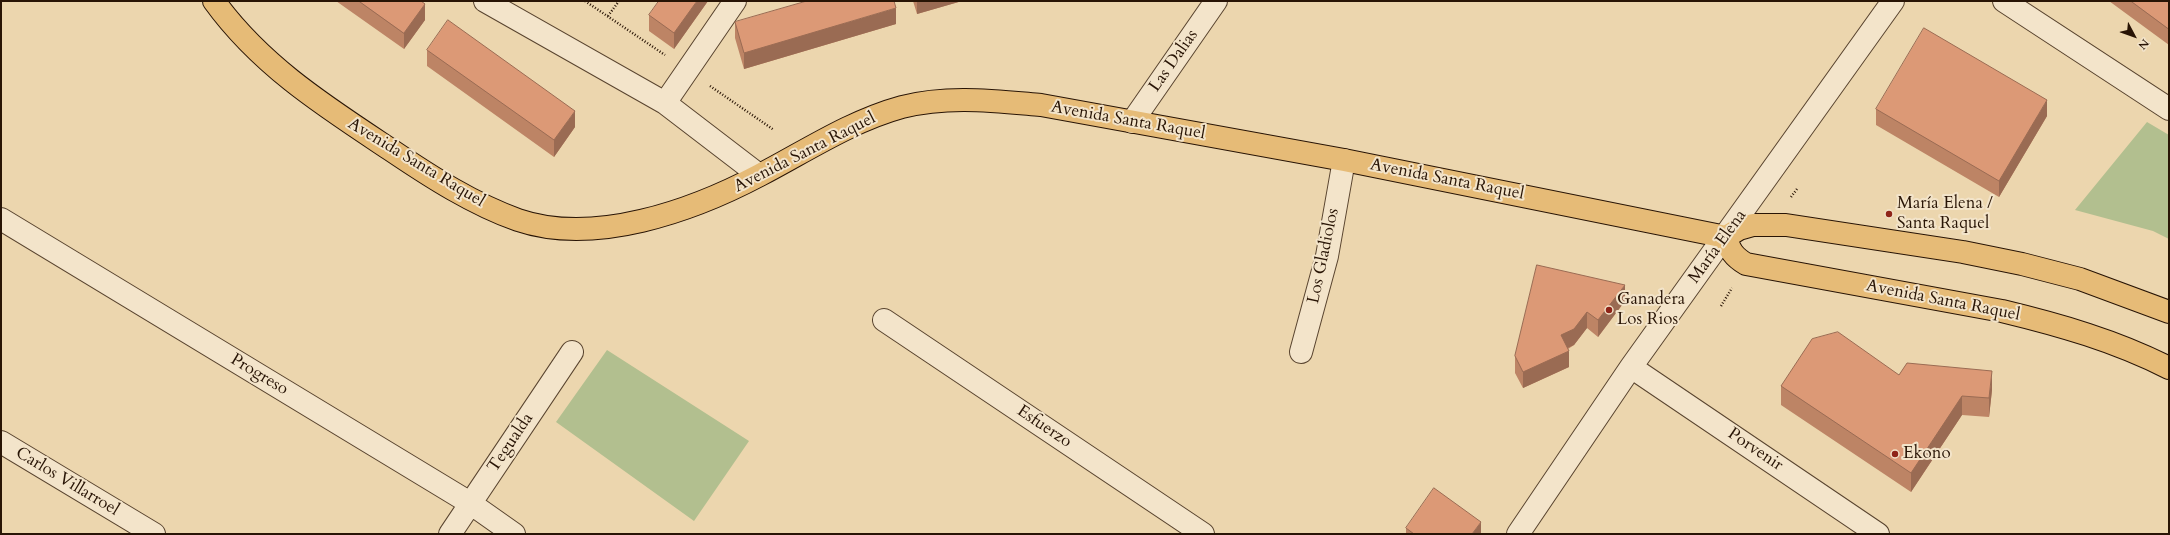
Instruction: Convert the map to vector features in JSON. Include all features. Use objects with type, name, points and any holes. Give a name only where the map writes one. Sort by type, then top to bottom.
[{"type":"main road","name":"Avenida Santa Raquel","points":[[214,1],[243,37],[266,60],[327,107],[456,191],[520,220],[541,225],[569,229],[636,222],[675,213],[704,203],[760,176],[872,117],[904,107],[933,101],[962,99],[1034,105],[1344,160],[1726,237],[1728,247],[1734,256],[1746,264],[2002,311],[2044,321],[2123,347],[2169,368]]},
{"type":"main road","points":[[1726,237],[1739,230],[1754,225],[1781,225],[1963,252],[2022,264],[2080,279],[2169,312]]},
{"type":"street","points":[[665,103],[736,1]]},
{"type":"street","name":"Las Dalias","points":[[1132,122],[1216,1]]},
{"type":"street","name":"María Elena","points":[[1518,534],[1631,367],[1726,237],[1893,1]]},
{"type":"street","points":[[2004,1],[2169,109]]},
{"type":"street","points":[[499,4],[665,103],[760,176]]},
{"type":"street","name":"Los Gladiolos","points":[[1302,352],[1327,256],[1344,160]]},
{"type":"street","name":"Progreso","points":[[1,220],[470,503],[514,534]]},
{"type":"street","name":"Esfuerzo","points":[[884,320],[1203,534]]},
{"type":"street","name":"Tegualda","points":[[450,534],[572,352]]},
{"type":"street","name":"Porvenir","points":[[1631,367],[1878,534]]},
{"type":"street","name":"Carlos Villarroel","points":[[1,442],[154,534]]},
{"type":"path","points":[[608,16],[619,1]]},
{"type":"green space","points":[[2147,122],[2169,135],[2169,239],[2153,231],[2075,210]]},
{"type":"green space","points":[[607,350],[749,441],[694,521],[556,422]]},
{"type":"building","points":[[359,1],[421,1],[425,4],[404,33]]},
{"type":"building","points":[[659,1],[697,1],[674,33],[649,15]]},
{"type":"building","points":[[807,1],[894,1],[896,8],[744,53],[735,22]]},
{"type":"building","points":[[2131,1],[2169,1],[2169,29]]},
{"type":"building","points":[[448,20],[575,111],[554,140],[427,50]]},
{"type":"building","points":[[1924,28],[2047,100],[1999,181],[1876,109]]},
{"type":"building","points":[[1537,265],[1625,285],[1598,320],[1587,312],[1574,329],[1561,335],[1569,351],[1523,372],[1515,356]]},
{"type":"building","name":"Ekono","points":[[1838,332],[1899,375],[1907,363],[1992,371],[1989,398],[1962,396],[1911,473],[1781,386],[1812,339]]},
{"type":"building","points":[[1434,488],[1481,522],[1472,534],[1414,534],[1406,528]]},
{"type":"place","name":"María Elena / Santa Raquel","points":[[1889,214]]},
{"type":"place","name":"Ganadera Los Rios","points":[[1609,310]]},
{"type":"place","name":"Ekono","points":[[1895,454]]}]
